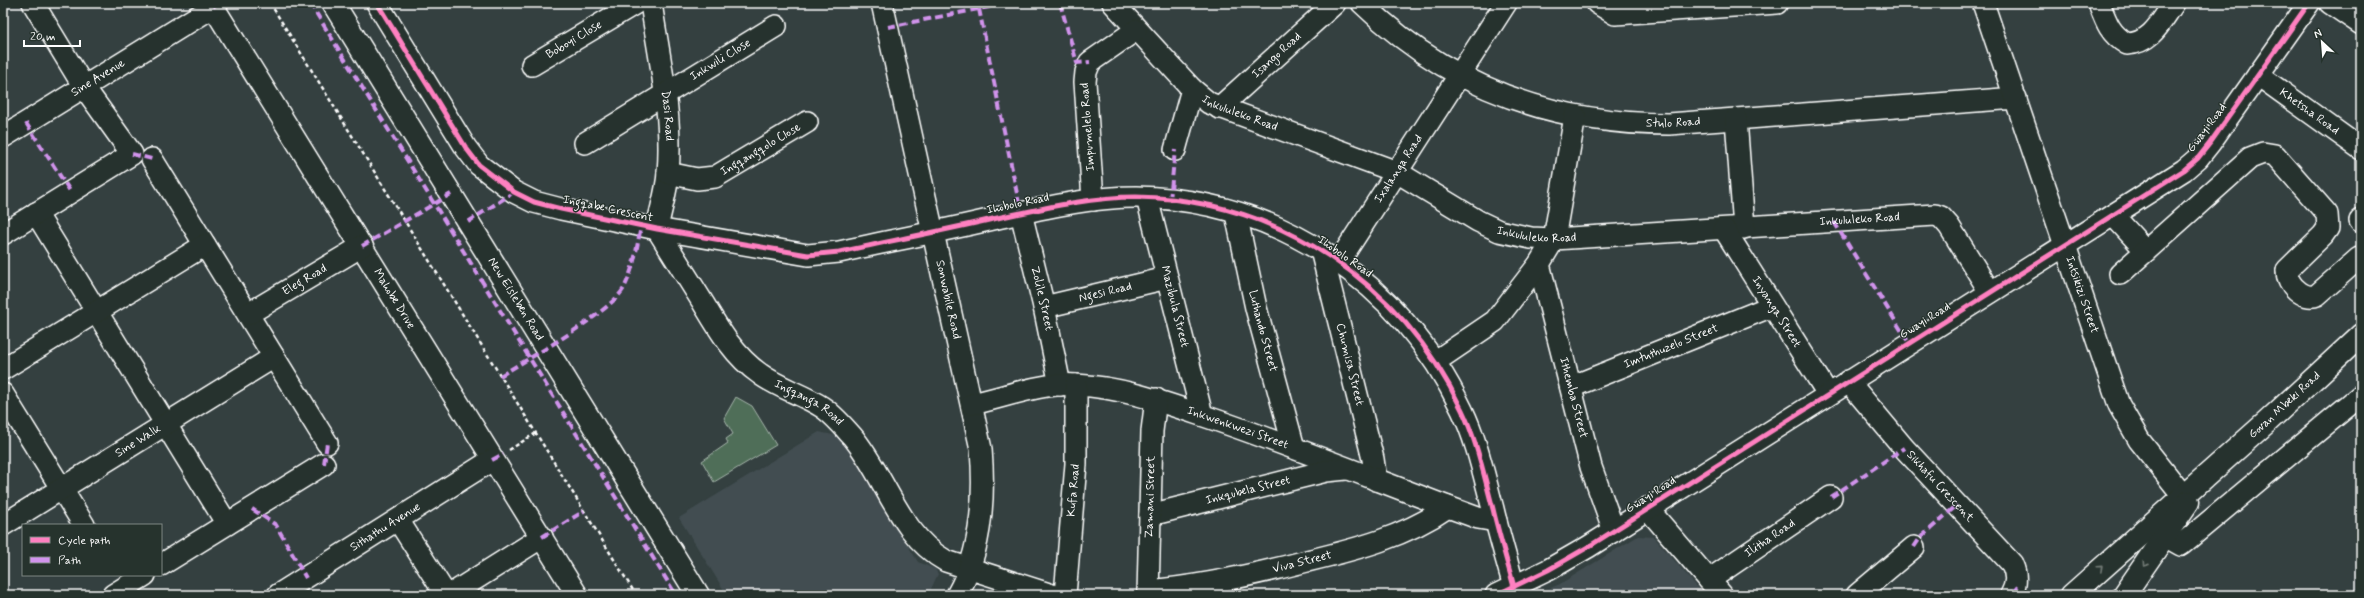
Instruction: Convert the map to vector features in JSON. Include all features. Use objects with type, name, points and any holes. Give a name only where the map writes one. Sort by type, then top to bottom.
[{"type":"main road","name":"New Eisleben Road","points":[[333,3],[698,595]]},
{"type":"main road","name":"Govan Mbeki Road","points":[[2072,595],[2185,499],[2207,475],[2361,335]]},
{"type":"main road","name":"Govan Mbeki Road","points":[[2124,595],[2164,536],[2185,499]]},
{"type":"street","points":[[3,234],[132,154],[84,87],[33,3]]},
{"type":"street","name":"Ingqabe Crescent","points":[[377,3],[466,148],[479,165],[494,179],[514,192],[534,202],[560,210],[808,256],[839,252],[932,233]]},
{"type":"street","name":"Boboyi Close","points":[[532,65],[636,3]]},
{"type":"street","name":"Dasi Road","points":[[651,3],[665,96],[668,173],[657,229]]},
{"type":"street","name":"Sonwabile Road","points":[[882,3],[981,449],[984,478],[980,527],[968,567],[957,595]]},
{"type":"street","name":"Inkululeko Road","points":[[1114,3],[1136,30],[1192,89],[1219,108],[1397,172],[1478,221],[1499,231],[1526,237],[1554,239],[1734,229],[1935,215],[1949,226],[1990,292]]},
{"type":"street","name":"Isango Road","points":[[1219,108],[1335,3]]},
{"type":"street","name":"Stulo Road","points":[[1362,3],[1380,20],[1408,42],[1459,75],[1517,101],[1575,116],[1638,124],[1736,119],[2016,98]]},
{"type":"street","name":"Ixalanga Road","points":[[1338,263],[1506,3]]},
{"type":"street","points":[[1597,3],[1615,14],[1709,5],[1777,3]]},
{"type":"street","name":"Intsikizi Street","points":[[1984,3],[2119,405],[2139,440],[2185,499]]},
{"type":"street","points":[[2100,3],[2107,26],[2112,34],[2127,44],[2144,41],[2151,36],[2174,3]]},
{"type":"street","name":"Gwayi Road","points":[[1505,591],[1548,570],[1614,531],[1647,508],[2065,246],[2198,158],[2309,3]]},
{"type":"street","points":[[2330,3],[2361,24]]},
{"type":"street","name":"Sine Avenue","points":[[3,137],[212,5]]},
{"type":"street","name":"Mahobe Drive","points":[[212,5],[362,246],[498,457],[542,537],[577,595]]},
{"type":"street","name":"Inkwili Close","points":[[585,143],[665,96],[776,26]]},
{"type":"street","name":"Impumelelo Road","points":[[1093,200],[1085,82],[1086,72],[1090,62],[1136,30]]},
{"type":"street","name":"Khetsha Road","points":[[2258,75],[2361,149]]},
{"type":"street","points":[[1175,150],[1192,89]]},
{"type":"street","points":[[1436,362],[1495,321],[1539,264],[1554,239],[1575,116]]},
{"type":"street","name":"Inyanga Street","points":[[1736,119],[1734,229],[1772,306],[1828,394]]},
{"type":"street","name":"Ingqangqolo Close","points":[[668,173],[697,179],[715,177],[807,122]]},
{"type":"street","points":[[2120,274],[2250,158],[2263,153],[2270,153],[2280,159],[2324,208],[2328,220],[2323,235],[2288,267],[2287,274],[2290,281],[2302,296],[2311,297],[2319,293],[2358,258]]},
{"type":"street","points":[[152,159],[327,443]]},
{"type":"street","name":"Ihobolo Road","points":[[932,233],[1065,204],[1093,200],[1147,198],[1176,200],[1220,208],[1295,236],[1320,250],[1374,289],[1395,310],[1436,362],[1463,411],[1473,438],[1496,521],[1505,591]]},
{"type":"street","name":"Mazibula Street","points":[[1147,198],[1202,416]]},
{"type":"street","points":[[36,213],[227,524]]},
{"type":"street","name":"Zolile Street","points":[[1022,213],[1044,307],[1068,385]]},
{"type":"street","name":"Luthando Street","points":[[1236,214],[1256,308],[1294,448]]},
{"type":"street","points":[[2113,215],[2146,251]]},
{"type":"street","name":"Ingqanga Road","points":[[657,229],[739,357],[760,374],[822,407],[837,419],[865,453],[907,522],[923,544],[946,561],[968,567]]},
{"type":"street","points":[[3,370],[205,245]]},
{"type":"street","name":"Eleg Road","points":[[248,314],[362,246]]},
{"type":"street","name":"Chumisa Street","points":[[1320,250],[1373,459],[1376,480]]},
{"type":"street","name":"Ithemba Street","points":[[1539,264],[1591,467],[1614,531]]},
{"type":"street","name":"Ngesi Road","points":[[1044,307],[1166,278]]},
{"type":"street","name":"Imtuthuzelo Street","points":[[1571,387],[1772,306]]},
{"type":"street","name":"Sine Walk","points":[[3,525],[274,357]]},
{"type":"street","name":"Sikhafu Crescent","points":[[1848,381],[1910,454],[2012,564],[2016,578],[2015,587],[2011,595]]},
{"type":"street","name":"Inkwenkwezi Street","points":[[972,404],[1068,385],[1156,399],[1294,448],[1478,518],[1496,521]]},
{"type":"street","name":"Kufa Road","points":[[1054,595],[1076,464],[1068,385]]},
{"type":"street","points":[[3,394],[83,524]]},
{"type":"street","points":[[2164,536],[2181,545],[2361,395]]},
{"type":"street","name":"Zamani Street","points":[[1148,593],[1152,431],[1156,399]]},
{"type":"street","name":"Sithathu Avenue","points":[[278,595],[498,457]]},
{"type":"street","points":[[162,564],[324,464]]},
{"type":"street","name":"Inkqubela Street","points":[[1150,515],[1326,471],[1347,468]]},
{"type":"street","name":"Ilitha Road","points":[[1716,587],[1831,497]]},
{"type":"street","name":"Viva Street","points":[[1148,593],[1226,581],[1374,544],[1431,519],[1448,507]]},
{"type":"street","points":[[1647,508],[1716,587]]},
{"type":"street","points":[[398,520],[446,595]]},
{"type":"street","points":[[450,595],[542,537]]},
{"type":"street","points":[[1857,595],[1914,547]]},
{"type":"street","points":[[968,567],[1054,595]]},
{"type":"street","points":[[117,586],[142,576]]},
{"type":"path","points":[[270,3],[636,595]]},
{"type":"path","points":[[498,457],[536,433]]},
{"type":"shaded area","points":[[819,432],[842,437],[918,562],[935,569],[938,574],[928,595],[727,595],[679,518]]},
{"type":"shaded area","points":[[1638,536],[1654,537],[1704,595],[1535,595],[1560,584]]},
{"type":"green space","points":[[736,397],[752,406],[776,445],[714,482],[702,461],[728,443],[726,439],[733,434],[724,418]]},
{"type":"marked path","points":[[213,7],[217,3]]},
{"type":"marked path","points":[[310,3],[676,595]]},
{"type":"marked path","points":[[888,27],[1009,3]]},
{"type":"marked path","points":[[1060,3],[1077,63],[1090,62]]},
{"type":"marked path","points":[[979,9],[1021,213]]},
{"type":"marked path","points":[[26,123],[70,191]]},
{"type":"marked path","points":[[1170,200],[1175,150]]},
{"type":"marked path","points":[[132,154],[152,159]]},
{"type":"marked path","points":[[468,222],[514,192]]},
{"type":"marked path","points":[[362,246],[451,194]]},
{"type":"marked path","points":[[1834,222],[1909,343]]},
{"type":"marked path","points":[[500,376],[586,323],[616,299],[624,288],[630,273],[635,257],[641,226]]},
{"type":"marked path","points":[[324,464],[327,443]]},
{"type":"marked path","points":[[1831,497],[1904,448]]},
{"type":"marked path","points":[[492,460],[503,454]]},
{"type":"marked path","points":[[1914,547],[1920,538],[1957,505]]},
{"type":"marked path","points":[[252,509],[276,525],[306,578]]},
{"type":"marked path","points":[[542,537],[584,511]]},
{"type":"marked path","points":[[2015,587],[2024,595]]},
{"type":"cycle path","points":[[377,3],[466,148],[479,165],[514,192],[534,202],[561,209],[657,229],[808,255],[839,252],[1064,204],[1100,199],[1136,197],[1188,201],[1238,213],[1285,232],[1329,256],[1369,287],[1405,323],[1436,364],[1462,410],[1472,434],[1514,587]]},
{"type":"cycle path","points":[[1496,595],[1548,570],[1588,547],[2184,170],[2198,158],[2210,143],[2309,3]]}]
